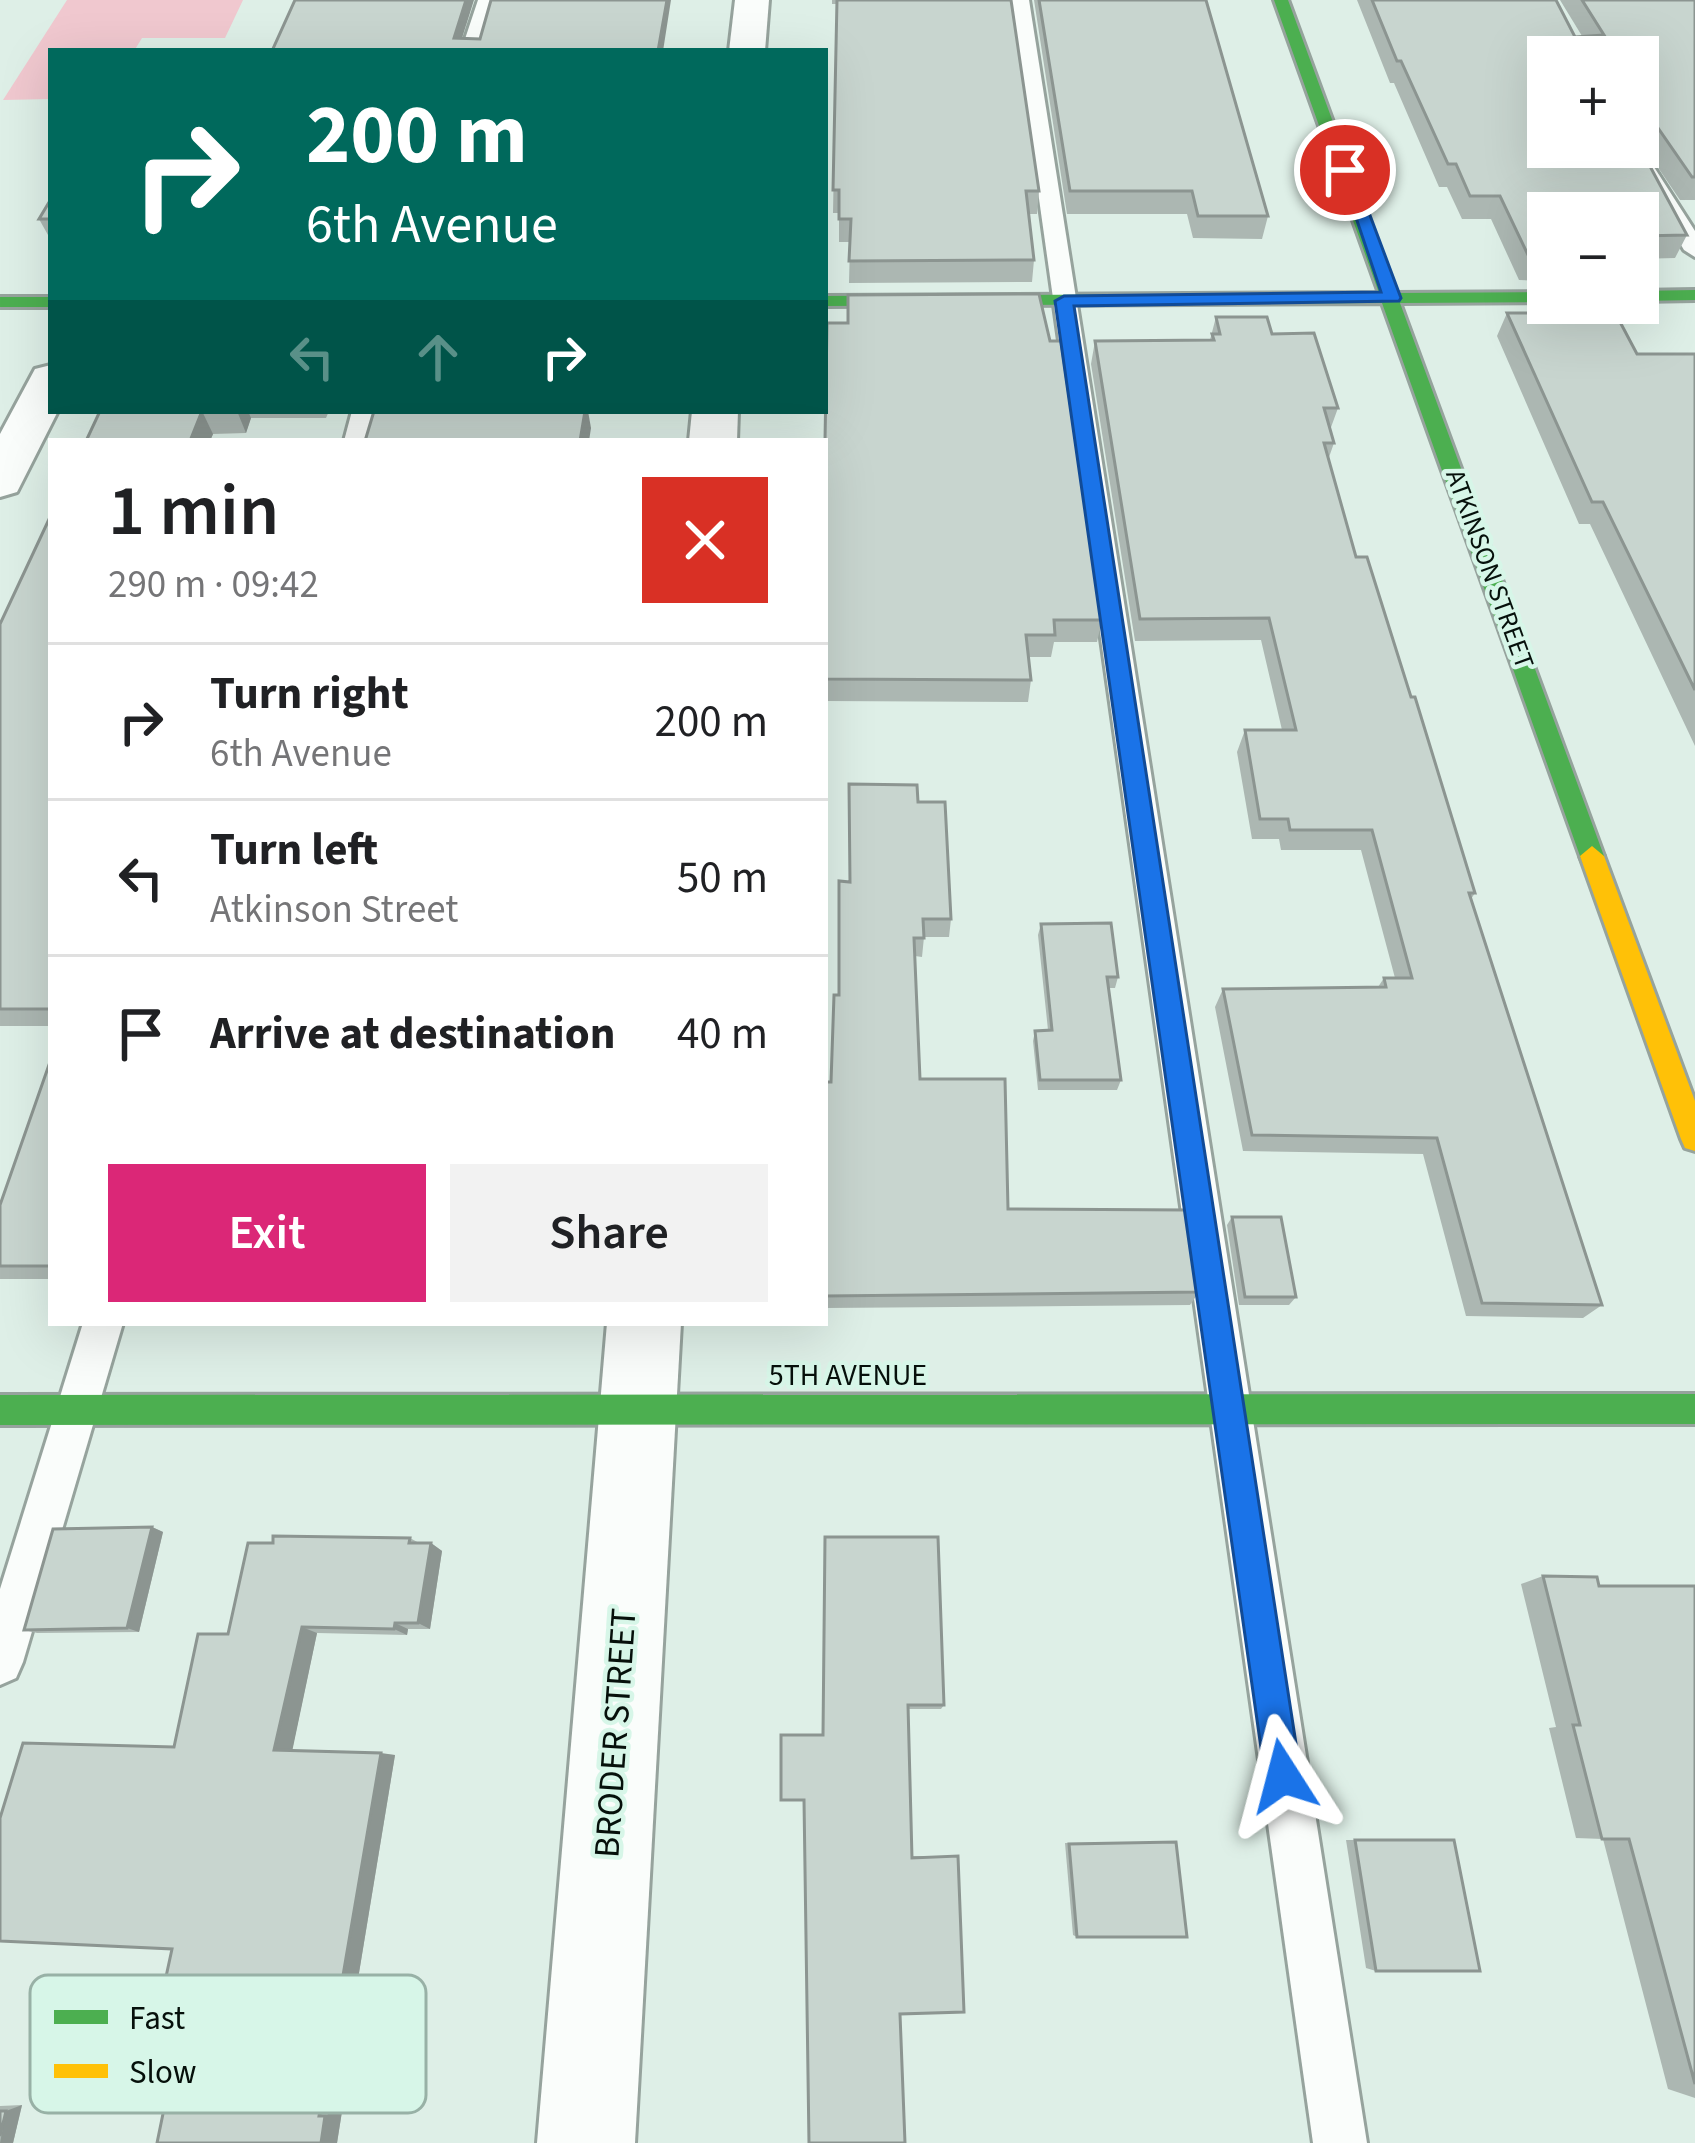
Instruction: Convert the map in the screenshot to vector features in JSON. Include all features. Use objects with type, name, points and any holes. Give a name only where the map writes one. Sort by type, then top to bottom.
[{"type":"street","points":[[747,48],[752,0]]},
{"type":"street","name":"ATKINSON STREET","points":[[1281,0],[1695,1139]]},
{"type":"street","points":[[828,301],[1527,296]]},
{"type":"street","points":[[1659,296],[1695,296]]},
{"type":"street","points":[[0,302],[48,302]]},
{"type":"street","points":[[0,481],[48,386]]},
{"type":"street","name":"BRODER STREET","points":[[586,2143],[644,1326]]},
{"type":"street","name":"5TH AVENUE","points":[[0,1410],[1695,1408]]},
{"type":"lane","points":[[473,48],[487,0]]},
{"type":"lane","points":[[1020,0],[1340,2143]]},
{"type":"lane","points":[[1646,168],[1695,250]]},
{"type":"lane","points":[[0,1662],[102,1326]]},
{"type":"shaded area","points":[[67,0],[243,0],[225,38],[142,38],[136,48],[48,48],[48,99],[3,100]]},
{"type":"building","points":[[295,0],[466,0],[454,38],[480,39],[491,0],[667,0],[659,48],[273,48]]},
{"type":"building","points":[[837,0],[1011,0],[1039,191],[1026,191],[1034,260],[849,261],[851,219],[839,219],[839,190],[833,190]]},
{"type":"building","points":[[1039,0],[1206,0],[1268,216],[1198,216],[1192,191],[1070,191]]},
{"type":"building","points":[[1372,0],[1556,0],[1574,36],[1527,36],[1527,168],[1651,168],[1687,235],[1659,236],[1659,192],[1527,192],[1527,253],[1500,196],[1470,196],[1456,164],[1448,164]]},
{"type":"building","points":[[1582,0],[1695,0],[1692,177],[1659,129],[1659,36],[1590,36],[1604,35]]},
{"type":"building","points":[[1039,294],[1050,341],[1061,341],[1102,620],[1054,620],[1055,635],[1026,635],[1031,680],[828,679],[828,323],[848,323],[848,295]]},
{"type":"building","points":[[1507,313],[1527,313],[1527,324],[1621,324],[1637,354],[1695,354],[1695,690],[1603,502],[1592,502]]},
{"type":"building","points":[[1216,317],[1267,317],[1272,334],[1314,333],[1338,408],[1324,408],[1334,443],[1324,443],[1356,557],[1367,557],[1411,697],[1415,697],[1475,893],[1469,893],[1602,1305],[1482,1303],[1437,1138],[1252,1135],[1223,989],[1386,987],[1384,978],[1412,978],[1372,830],[1290,830],[1288,819],[1260,819],[1245,730],[1296,730],[1269,618],[1140,619],[1095,341],[1214,340],[1212,334],[1220,334]]},
{"type":"building","points":[[99,414],[201,414],[191,438],[87,438]]},
{"type":"building","points":[[373,414],[584,414],[580,438],[366,438]]},
{"type":"building","points":[[48,521],[48,1009],[0,1009],[0,624]]},
{"type":"building","points":[[849,784],[917,785],[918,802],[945,802],[951,919],[923,919],[924,938],[914,938],[920,1079],[1005,1079],[1008,1209],[1187,1210],[1199,1292],[828,1296],[828,1082],[834,995],[839,995],[839,881],[850,882]]},
{"type":"building","points":[[1111,923],[1118,977],[1107,977],[1121,1080],[1040,1080],[1035,1031],[1052,1030],[1041,924]]},
{"type":"building","points":[[48,1068],[48,1266],[0,1266],[0,1205]]},
{"type":"building","points":[[1232,1217],[1281,1217],[1296,1297],[1245,1297]]},
{"type":"building","points":[[152,1527],[127,1628],[24,1630],[53,1529]]},
{"type":"building","points":[[273,1536],[410,1538],[409,1543],[431,1543],[418,1623],[395,1623],[394,1629],[302,1627],[274,1750],[381,1753],[343,1975],[166,1975],[172,1949],[0,1941],[0,1818],[23,1743],[174,1747],[198,1634],[228,1634],[248,1543],[273,1543]]},
{"type":"building","points":[[825,1537],[938,1537],[944,1705],[908,1705],[912,1858],[958,1856],[964,2012],[900,2014],[905,2143],[809,2143],[804,1800],[781,1800],[781,1735],[823,1735]]},
{"type":"building","points":[[1543,1576],[1597,1577],[1599,1586],[1695,1586],[1695,2084],[1629,1839],[1602,1839]]},
{"type":"building","points":[[1355,1840],[1454,1840],[1480,1971],[1376,1971]]},
{"type":"building","points":[[1176,1842],[1187,1937],[1077,1937],[1069,1844]]},
{"type":"building","points":[[163,2113],[325,2116],[321,2143],[157,2143]]},
{"type":"traffic: fast","points":[[1281,0],[1592,856]]},
{"type":"traffic: fast","points":[[1659,296],[1695,295]]},
{"type":"traffic: fast","points":[[828,301],[1527,297]]},
{"type":"traffic: fast","points":[[0,302],[48,302]]},
{"type":"traffic: fast","points":[[0,1410],[1695,1409]]},
{"type":"traffic: slow","points":[[1592,856],[1695,1139]]},
{"type":"route","points":[[1283,1776],[1064,301],[1392,298],[1345,170]]}]
